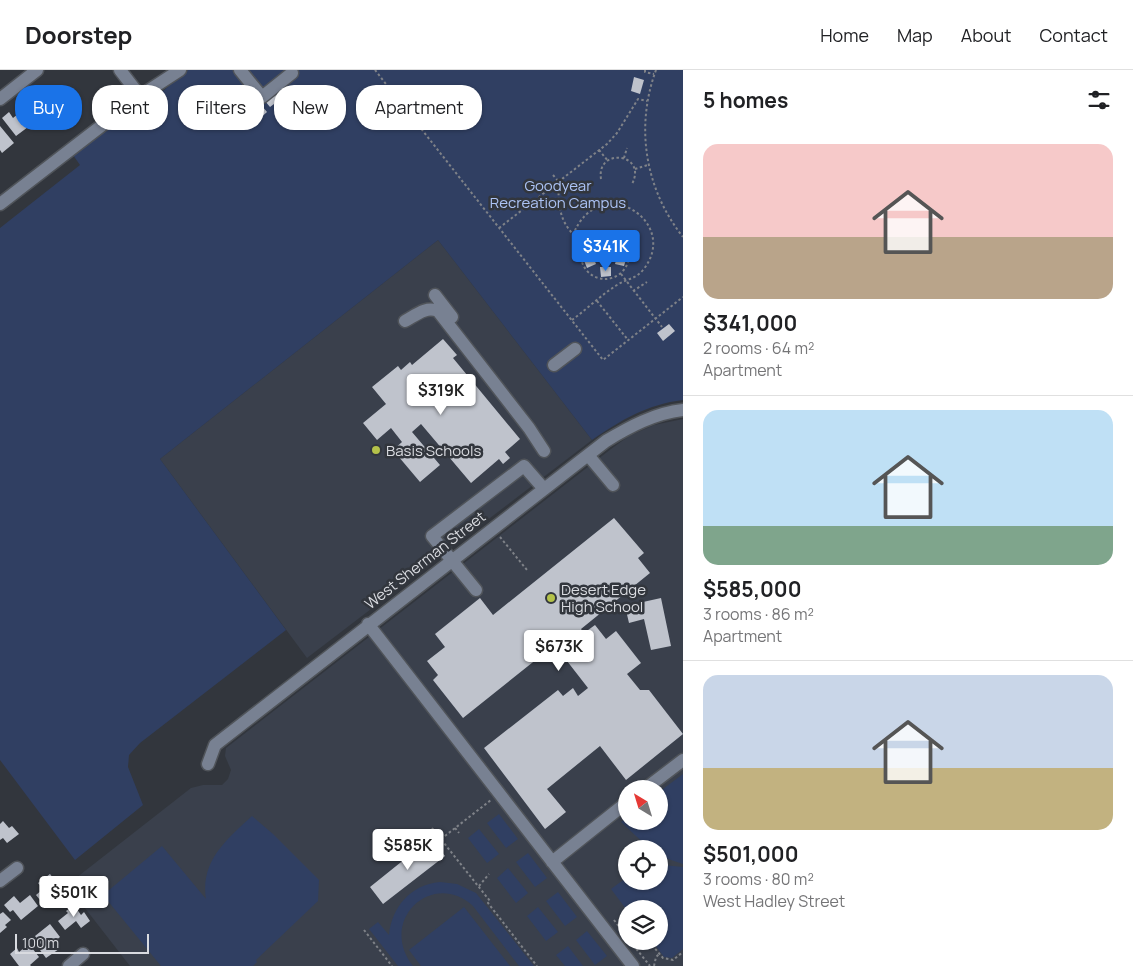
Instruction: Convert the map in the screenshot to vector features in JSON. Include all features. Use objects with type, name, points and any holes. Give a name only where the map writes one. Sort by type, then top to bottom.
[{"type":"street","points":[[0,99],[37,70]]},
{"type":"street","points":[[120,70],[132,85]]},
{"type":"street","points":[[157,85],[180,70]]},
{"type":"street","points":[[240,70],[262,97],[292,74]]},
{"type":"street","points":[[0,204],[96,130]]},
{"type":"street","points":[[405,321],[425,310],[432,309],[438,311],[529,428],[548,448],[435,295]]},
{"type":"street","points":[[554,365],[575,349]]},
{"type":"street","name":"West Sherman Street","points":[[208,764],[215,745],[368,624],[588,455],[624,430],[664,414],[683,410]]},
{"type":"street","points":[[588,455],[612,485]]},
{"type":"street","points":[[476,590],[432,536],[524,466],[544,489]]},
{"type":"street","points":[[368,624],[633,966]]},
{"type":"street","points":[[657,780],[683,760]]},
{"type":"street","points":[[552,862],[618,809]]},
{"type":"street","points":[[0,881],[17,868]]},
{"type":"street","points":[[69,966],[84,954]]},
{"type":"path","points":[[375,70],[603,360],[683,297]]},
{"type":"path","points":[[645,70],[644,72],[654,74]]},
{"type":"path","points":[[656,70],[647,101],[645,131],[648,165],[662,204],[670,220],[683,237]]},
{"type":"path","points":[[499,228],[599,150],[617,133],[638,99],[647,101]]},
{"type":"path","points":[[624,158],[627,148]]},
{"type":"path","points":[[599,150],[608,161]]},
{"type":"path","points":[[601,179],[601,170],[608,161],[614,157],[624,158],[630,162],[634,169],[635,176],[632,184]]},
{"type":"path","points":[[634,169],[648,165]]},
{"type":"path","points":[[553,175],[559,182],[558,199],[565,225],[573,235],[584,243]]},
{"type":"path","points":[[572,320],[619,283],[626,282],[643,271],[650,260],[653,238],[650,227],[639,214],[624,205],[605,204],[586,214],[578,223],[573,235]]},
{"type":"path","points":[[601,231],[613,232],[622,238],[629,253],[626,267],[621,274],[603,279],[589,273],[581,257],[584,243],[593,234],[601,231]]},
{"type":"path","points":[[621,274],[662,327]]},
{"type":"path","points":[[633,291],[646,282]]},
{"type":"path","points":[[597,301],[628,340],[632,342]]},
{"type":"path","points":[[675,304],[678,307]]},
{"type":"path","points":[[628,340],[629,345]]},
{"type":"path","points":[[492,528],[526,570]]},
{"type":"path","points":[[441,838],[499,794]]},
{"type":"path","points":[[432,828],[490,901],[488,903],[537,966]]},
{"type":"path","points":[[455,828],[459,833]]},
{"type":"path","points":[[478,886],[489,874]]},
{"type":"path","points":[[614,920],[618,925]]},
{"type":"path","points":[[364,930],[392,966]]},
{"type":"path","points":[[637,950],[650,966]]},
{"type":"path","points":[[656,950],[663,958],[673,960],[683,952]]},
{"type":"path","points":[[654,966],[656,957],[659,954]]},
{"type":"shaded area","name":"Basis Schools","points":[[438,240],[592,440],[307,658],[160,459]]},
{"type":"shaded area","name":"Desert Edge High School","points":[[683,419],[683,966],[130,966],[67,885],[191,788],[203,785],[222,785],[228,779],[231,770],[225,756],[226,748],[629,436],[654,425]]},
{"type":"green space","name":"Goodyear Recreation Campus","points":[[188,70],[683,70],[683,400],[646,409],[592,440],[438,240],[160,459],[286,630],[140,743],[129,755],[128,767],[143,805],[75,860],[0,760],[0,228],[80,165],[73,155],[108,130],[168,130],[168,87]]},
{"type":"green space","points":[[683,774],[683,864],[668,859],[668,840],[640,840],[630,830],[668,830],[668,785]]},
{"type":"green space","points":[[499,814],[518,839],[506,848],[487,823]]},
{"type":"green space","points":[[252,816],[319,880],[318,901],[256,960],[257,962],[253,966],[161,966],[103,895],[162,846],[206,899],[205,885],[211,862],[233,833]]},
{"type":"green space","points":[[479,829],[499,854],[487,863],[468,838]]},
{"type":"green space","points":[[528,853],[547,878],[535,887],[516,862]]},
{"type":"green space","points":[[668,866],[683,867],[683,949],[672,958],[664,957],[659,950],[668,950],[668,900],[619,900],[611,889],[618,884],[618,890],[668,890]]},
{"type":"green space","points":[[508,868],[528,893],[516,903],[497,878]]},
{"type":"green space","points":[[440,882],[457,884],[476,893],[534,966],[519,966],[473,906],[457,896],[442,893],[427,897],[414,905],[406,917],[402,932],[404,949],[413,966],[398,966],[369,929],[378,922],[389,935],[394,915],[404,899],[420,888]]},
{"type":"green space","points":[[558,892],[577,917],[565,926],[546,901]]},
{"type":"green space","points":[[464,907],[510,966],[421,966],[409,950]]},
{"type":"green space","points":[[538,907],[558,932],[546,941],[527,916]]},
{"type":"green space","points":[[587,931],[607,956],[595,965],[576,940]]},
{"type":"green space","points":[[568,946],[583,966],[565,966],[556,955]]},
{"type":"building","points":[[634,77],[644,80],[640,94],[631,91]]},
{"type":"building","points":[[274,94],[274,104],[270,107],[265,101]]},
{"type":"building","points":[[9,112],[13,118],[15,116],[15,130],[24,130],[16,136],[2,118]]},
{"type":"building","points":[[0,126],[14,143],[2,153],[0,150]]},
{"type":"building","points":[[613,234],[622,241],[616,248],[608,242]]},
{"type":"building","points":[[596,235],[602,242],[594,249],[588,242]]},
{"type":"building","points":[[618,253],[627,256],[624,266],[615,264]]},
{"type":"building","points":[[592,254],[596,264],[587,268],[583,258]]},
{"type":"building","points":[[600,267],[611,267],[611,276],[601,277]]},
{"type":"building","points":[[669,324],[675,331],[663,341],[657,333]]},
{"type":"building","points":[[443,339],[457,355],[453,358],[520,439],[505,452],[510,458],[503,464],[499,459],[471,483],[421,424],[412,432],[440,465],[420,482],[393,450],[402,442],[391,428],[377,440],[363,423],[386,404],[372,387],[398,366],[401,370],[410,362],[412,365]]},
{"type":"building","points":[[614,518],[644,553],[638,558],[650,573],[581,629],[584,633],[595,625],[606,639],[616,631],[641,663],[627,674],[640,690],[649,690],[683,734],[626,780],[600,746],[547,789],[566,812],[545,829],[484,748],[558,690],[563,696],[573,688],[578,696],[588,688],[560,652],[573,643],[567,635],[463,718],[433,680],[438,675],[427,661],[445,647],[435,634],[480,598],[493,615]]},
{"type":"building","points":[[661,598],[671,646],[651,650],[644,619],[629,623],[625,606]]},
{"type":"building","points":[[3,821],[9,828],[12,826],[19,834],[7,843],[3,838],[0,840],[0,824]]},
{"type":"building","points":[[431,838],[445,856],[383,904],[370,887]]},
{"type":"building","points":[[50,874],[56,882],[53,885],[61,896],[51,903],[49,901],[44,905],[36,895],[43,889],[38,883]]},
{"type":"building","points":[[30,895],[38,906],[21,920],[13,910],[10,912],[4,905],[14,896],[20,903]]},
{"type":"building","points":[[74,905],[81,915],[84,912],[90,921],[81,928],[76,921],[65,930],[58,921]]},
{"type":"building","points":[[3,912],[11,920],[0,933],[0,914]]},
{"type":"building","points":[[50,924],[60,937],[54,942],[59,949],[46,958],[40,950],[43,947],[35,936]]},
{"type":"building","points":[[29,944],[39,957],[31,966],[19,966],[10,954],[17,948],[19,952]]},
{"type":"place","name":"Basis Schools","points":[[376,450]]},
{"type":"place","name":"Desert Edge High School","points":[[551,598]]}]
